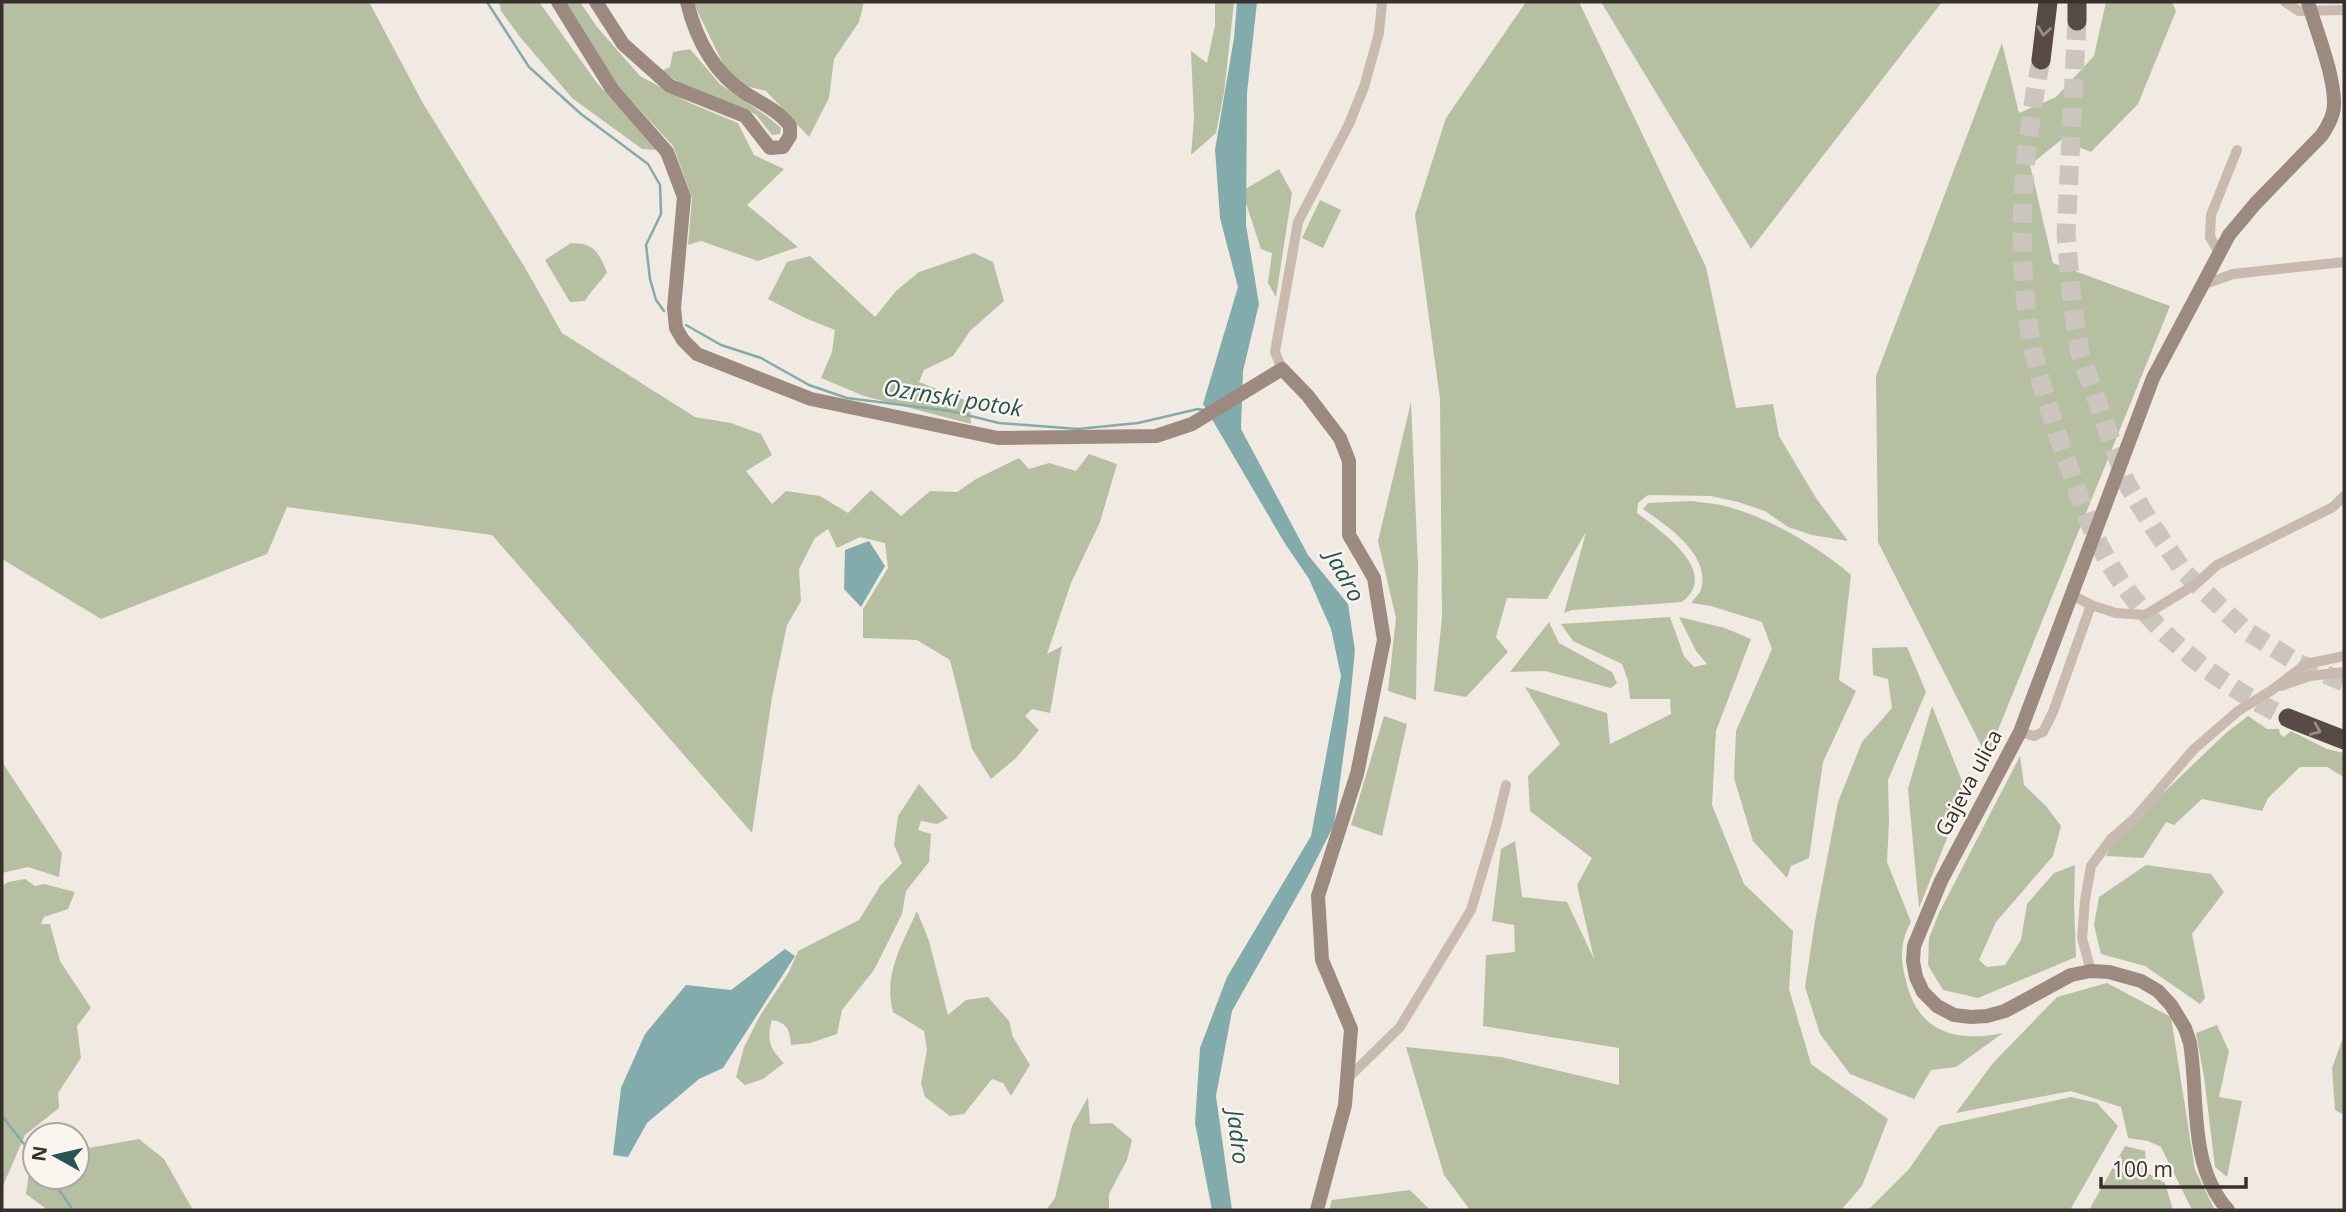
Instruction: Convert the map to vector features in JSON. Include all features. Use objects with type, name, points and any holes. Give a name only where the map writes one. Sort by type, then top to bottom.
[{"type":"highway","points":[[2040,60],[2048,2]]},
{"type":"highway","points":[[2288,718],[2344,740]]},
{"type":"street","points":[[558,2],[612,89],[667,152],[684,197],[674,308],[676,328],[697,354],[811,399],[998,438],[1156,436],[1192,425],[1282,369]]},
{"type":"street","points":[[596,2],[623,44],[670,86],[737,112],[752,123],[770,148],[774,150],[783,147],[790,136],[790,126],[718,71],[696,32],[687,2]]},
{"type":"street","points":[[1317,1210],[1345,1105],[1351,1028],[1322,960],[1318,897],[1357,774],[1384,640],[1374,578],[1349,535],[1349,461],[1340,438],[1308,396],[1282,369],[1275,352],[1298,222],[1349,124],[1364,87],[1379,33],[1382,2]]},
{"type":"street","points":[[2286,2],[2299,12],[2309,6],[2344,10]]},
{"type":"street","name":"Gajeva ulica","points":[[2223,1205],[2208,1180],[2200,1154],[2194,1066],[2185,1028],[2171,1005],[2158,991],[2124,975],[2091,971],[2071,975],[2005,1011],[1987,1016],[1954,1015],[1937,1006],[1923,992],[1913,961],[1914,946],[1941,881],[2020,732],[2152,378],[2229,234],[2322,135],[2329,124],[2334,106],[2331,81],[2309,6]]},
{"type":"street","points":[[2219,253],[2210,237],[2211,215],[2237,150]]},
{"type":"street","points":[[2202,285],[2233,274],[2344,262]]},
{"type":"street","points":[[2072,595],[2116,613],[2145,615],[2196,584],[2217,565],[2333,507],[2344,496]]},
{"type":"street","points":[[2020,732],[2034,736],[2043,732],[2053,712],[2091,605]]},
{"type":"street","points":[[2091,971],[2082,939],[2091,866],[2111,839],[2136,817],[2193,750],[2238,711],[2306,664],[2344,656]]},
{"type":"street","points":[[2272,690],[2310,676],[2344,671]]},
{"type":"street","points":[[1347,1079],[1400,1027],[1471,910],[1506,785]]},
{"type":"green space","points":[[2,2],[369,2],[424,105],[524,266],[562,333],[695,417],[731,423],[761,434],[772,455],[746,471],[772,504],[786,491],[820,496],[848,513],[871,490],[901,516],[930,491],[957,492],[976,479],[1019,458],[1029,469],[1049,463],[1076,471],[1089,454],[1117,464],[1100,522],[1071,583],[1047,654],[1062,646],[1050,713],[1032,709],[1025,716],[1039,730],[1016,758],[991,779],[972,749],[950,660],[917,640],[863,638],[863,609],[888,568],[885,543],[860,537],[837,548],[828,529],[815,538],[799,569],[801,601],[787,625],[772,697],[752,833],[492,535],[287,507],[267,554],[101,619],[2,559]]},
{"type":"green space","points":[[499,2],[539,2],[597,83],[658,150],[642,149],[572,98],[520,37],[501,11]]},
{"type":"green space","points":[[566,2],[580,2],[597,27],[640,76],[690,103],[738,123],[754,155],[784,169],[747,205],[798,247],[758,261],[701,241],[688,245],[692,198],[673,146],[617,85]]},
{"type":"green space","points":[[693,2],[864,2],[859,22],[834,59],[829,98],[809,137],[766,91],[746,86],[726,70]]},
{"type":"green space","points":[[1215,2],[1234,2],[1224,93],[1216,133],[1191,155],[1194,119],[1191,51],[1207,63],[1215,25]]},
{"type":"green space","points":[[1526,2],[1579,2],[1706,267],[1736,408],[1773,404],[1779,436],[1816,498],[1848,541],[1812,535],[1788,527],[1765,511],[1738,502],[1711,496],[1648,495],[1638,503],[1637,513],[1672,541],[1691,565],[1695,578],[1692,590],[1682,602],[1572,610],[1564,613],[1586,532],[1547,599],[1507,598],[1496,637],[1508,652],[1466,697],[1434,691],[1442,618],[1440,399],[1415,215],[1446,118]]},
{"type":"green space","points":[[1601,2],[1942,2],[1751,249]]},
{"type":"green space","points":[[2106,2],[2172,2],[2176,11],[2138,104],[2091,152],[2061,140],[2030,165],[2053,263],[2170,306],[1987,757],[1878,542],[1876,376],[2002,43],[2019,113],[2056,97],[2094,56]]},
{"type":"green space","points":[[690,49],[720,84],[781,128],[780,134],[772,135],[756,115],[746,109],[688,88],[661,71],[670,67],[673,52]]},
{"type":"green space","points":[[1279,169],[1292,193],[1276,297],[1268,283],[1272,253],[1261,249],[1242,191]]},
{"type":"green space","points":[[1320,200],[1341,210],[1323,248],[1302,238]]},
{"type":"green space","points":[[571,243],[579,243],[595,250],[607,272],[585,301],[570,302],[545,260]]},
{"type":"green space","points":[[974,253],[993,262],[1004,301],[970,331],[953,356],[924,370],[919,382],[970,402],[971,424],[864,396],[821,378],[832,352],[835,330],[768,299],[787,262],[810,256],[875,317],[896,291],[919,272]]},
{"type":"green space","points":[[1411,402],[1418,566],[1416,700],[1388,691],[1396,618],[1378,541]]},
{"type":"green space","points":[[1692,501],[1725,506],[1758,517],[1808,543],[1851,575],[1839,680],[1856,691],[1823,762],[1809,858],[1791,866],[1787,878],[1753,841],[1734,778],[1736,731],[1772,649],[1762,622],[1711,606],[1691,603],[1701,590],[1700,565],[1685,542],[1643,509],[1648,503]]},
{"type":"green space","points":[[1670,617],[1684,656],[1694,667],[1707,664],[1696,651],[1679,617],[1725,628],[1751,639],[1716,731],[1712,805],[1744,884],[1793,931],[1789,989],[1811,1064],[1888,1119],[1862,1186],[1841,1210],[1470,1210],[1444,1175],[1406,1047],[1501,1057],[1619,1085],[1619,1048],[1483,1026],[1486,955],[1515,952],[1514,925],[1492,921],[1501,849],[1515,841],[1522,897],[1567,902],[1594,959],[1577,885],[1592,858],[1530,811],[1528,776],[1560,744],[1525,687],[1607,713],[1610,744],[1671,714],[1670,699],[1630,699],[1622,664],[1573,641],[1561,624]]},
{"type":"green space","points":[[1549,622],[1559,643],[1612,672],[1617,683],[1611,688],[1545,671],[1510,672]]},
{"type":"green space","points":[[1907,647],[1926,692],[1888,780],[1887,862],[1911,922],[1902,951],[1906,981],[1919,1012],[1929,1023],[1941,1030],[1969,1036],[2003,1033],[1956,1067],[1931,1070],[1914,1099],[1850,1074],[1820,1034],[1805,987],[1838,802],[1862,742],[1892,708],[1888,679],[1873,675],[1872,648]]},
{"type":"green space","points":[[1932,706],[1966,791],[1919,908],[1908,789]]},
{"type":"green space","points":[[1384,716],[1407,724],[1382,836],[1351,825]]},
{"type":"green space","points":[[2248,716],[2267,729],[2279,729],[2284,737],[2291,731],[2327,749],[2344,753],[2344,777],[2327,767],[2300,767],[2268,798],[2262,811],[2202,799],[2174,825],[2166,822],[2143,858],[2106,856],[2114,840],[2226,733]]},
{"type":"green space","points":[[2020,756],[2024,785],[2046,806],[2061,826],[2053,856],[1996,922],[1979,960],[1987,967],[2005,965],[2021,940],[2027,904],[2054,873],[2075,865],[2076,957],[1978,998],[1943,990],[1928,965],[1929,938],[1939,913]]},
{"type":"green space","points":[[2,762],[62,853],[59,877],[28,867],[2,873]]},
{"type":"green space","points":[[919,784],[948,818],[937,824],[921,821],[918,830],[931,834],[929,862],[906,891],[902,914],[874,970],[842,1010],[837,1034],[810,1043],[791,1045],[787,1028],[772,1020],[770,1044],[784,1063],[763,1079],[745,1085],[736,1077],[744,1047],[761,1014],[789,972],[798,951],[859,920],[880,886],[902,863],[894,845],[898,816]]},
{"type":"green space","points":[[2146,865],[2211,874],[2224,892],[2192,934],[2205,998],[2200,1004],[2145,966],[2101,954],[2094,925],[2099,897]]},
{"type":"green space","points":[[25,879],[35,886],[44,884],[75,892],[68,909],[44,917],[41,924],[50,924],[60,961],[91,1008],[77,1026],[81,1058],[58,1093],[59,1108],[43,1121],[21,1121],[21,1144],[2,1188],[2,886]]},
{"type":"green space","points":[[917,911],[929,941],[948,1015],[966,1000],[988,997],[1009,1021],[1013,1037],[1030,1065],[1011,1096],[1003,1083],[992,1079],[964,1114],[950,1116],[925,1097],[921,1083],[927,1050],[924,1031],[893,1012],[890,985],[892,972]]},
{"type":"green space","points":[[2107,983],[2171,1017],[2195,1170],[2215,1210],[2192,1210],[2161,1147],[2148,1141],[2128,1138],[2121,1107],[2071,1091],[1956,1113],[1993,1063],[2057,997]]},
{"type":"green space","points":[[2217,1025],[2229,1051],[2219,1097],[2242,1101],[2227,1177],[2215,1167],[2196,1033]]},
{"type":"green space","points":[[2344,1035],[2344,1115],[2335,1110],[2332,1068]]},
{"type":"green space","points":[[1088,1097],[1090,1124],[1112,1123],[1132,1140],[1127,1160],[1109,1194],[1109,1210],[1046,1210],[1055,1198],[1072,1126]]},
{"type":"green space","points":[[2071,1097],[2097,1103],[2118,1126],[2070,1210],[1868,1210],[1909,1169],[1939,1126]]},
{"type":"green space","points":[[139,1139],[164,1159],[193,1210],[48,1210],[26,1194],[26,1191],[91,1191],[91,1148]]},
{"type":"green space","points":[[2125,1146],[2145,1151],[2146,1172],[2165,1183],[2173,1210],[2089,1210]]},
{"type":"green space","points":[[1410,1190],[1430,1210],[1329,1210],[1332,1200]]},
{"type":"water","name":"Jadro","points":[[1237,2],[1257,2],[1247,93],[1246,225],[1259,304],[1243,371],[1241,429],[1308,555],[1348,604],[1355,650],[1334,825],[1232,1011],[1216,1096],[1232,1210],[1212,1210],[1195,1123],[1200,1048],[1227,977],[1311,836],[1341,676],[1331,629],[1309,579],[1284,542],[1203,404],[1238,287],[1220,218],[1215,150],[1234,38]]},
{"type":"water","points":[[869,541],[885,566],[861,607],[844,589],[845,550]]},
{"type":"water","points":[[785,949],[795,956],[723,1068],[699,1079],[647,1123],[628,1157],[613,1155],[621,1088],[645,1034],[686,985],[731,990]]},
{"type":"waterway","name":"Ozrnski potok","points":[[487,2],[529,67],[581,114],[648,164],[660,185],[661,214],[646,245],[650,279],[656,300],[664,311]]},
{"type":"waterway","name":"Ozrnski potok","points":[[686,325],[721,345],[761,358],[809,385],[847,398],[950,411],[999,423],[1078,429],[1138,423],[1198,409],[1204,410]]},
{"type":"waterway","points":[[2,1116],[21,1140]]},
{"type":"waterway","points":[[60,1191],[73,1210]]},
{"type":"tunnel","points":[[2077,21],[2066,234],[2072,303],[2080,353],[2126,482],[2185,573],[2245,630],[2298,663],[2344,682]]},
{"type":"tunnel","points":[[2041,60],[2029,132],[2023,205],[2022,241],[2027,314],[2043,390],[2086,516],[2118,577],[2158,627],[2206,669],[2260,704],[2288,718]]}]
